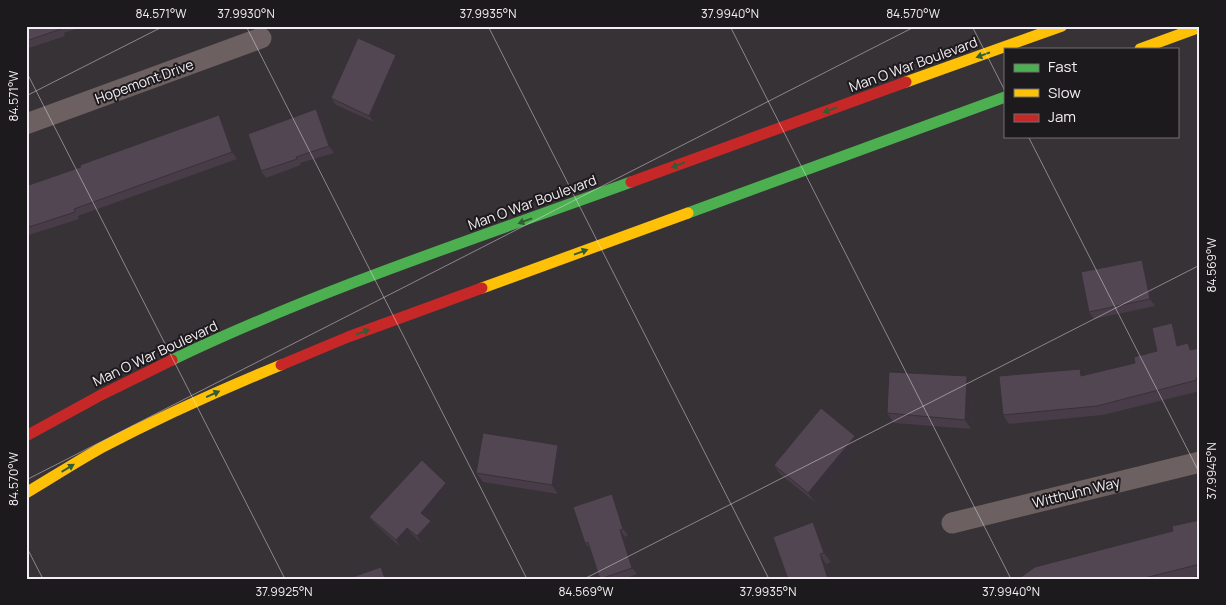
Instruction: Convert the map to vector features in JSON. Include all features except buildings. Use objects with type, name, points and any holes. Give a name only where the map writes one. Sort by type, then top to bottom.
[{"type":"main road","name":"Man O War Boulevard","points":[[26,436],[82,404],[178,356],[300,304],[415,260],[1062,26]]},
{"type":"main road","points":[[1143,48],[1200,27]]},
{"type":"main road","points":[[26,493],[101,449],[182,408],[267,370],[348,337],[1004,98]]},
{"type":"street","name":"Hopemont Drive","points":[[26,124],[261,38]]},
{"type":"street","name":"Witthuhn Way","points":[[952,523],[1200,462]]},
{"type":"traffic: fast","points":[[688,213],[1004,97]]},
{"type":"traffic: fast","points":[[172,360],[228,334],[342,287],[631,182]]},
{"type":"traffic: slow","points":[[906,82],[1062,26]]},
{"type":"traffic: slow","points":[[1143,48],[1200,27]]},
{"type":"traffic: slow","points":[[482,288],[688,213]]},
{"type":"traffic: slow","points":[[26,493],[92,453],[123,437],[190,404],[281,365]]},
{"type":"traffic: jam","points":[[631,182],[906,82]]},
{"type":"traffic: jam","points":[[281,365],[348,337],[482,288]]},
{"type":"traffic: jam","points":[[26,436],[101,395],[172,360]]}]
